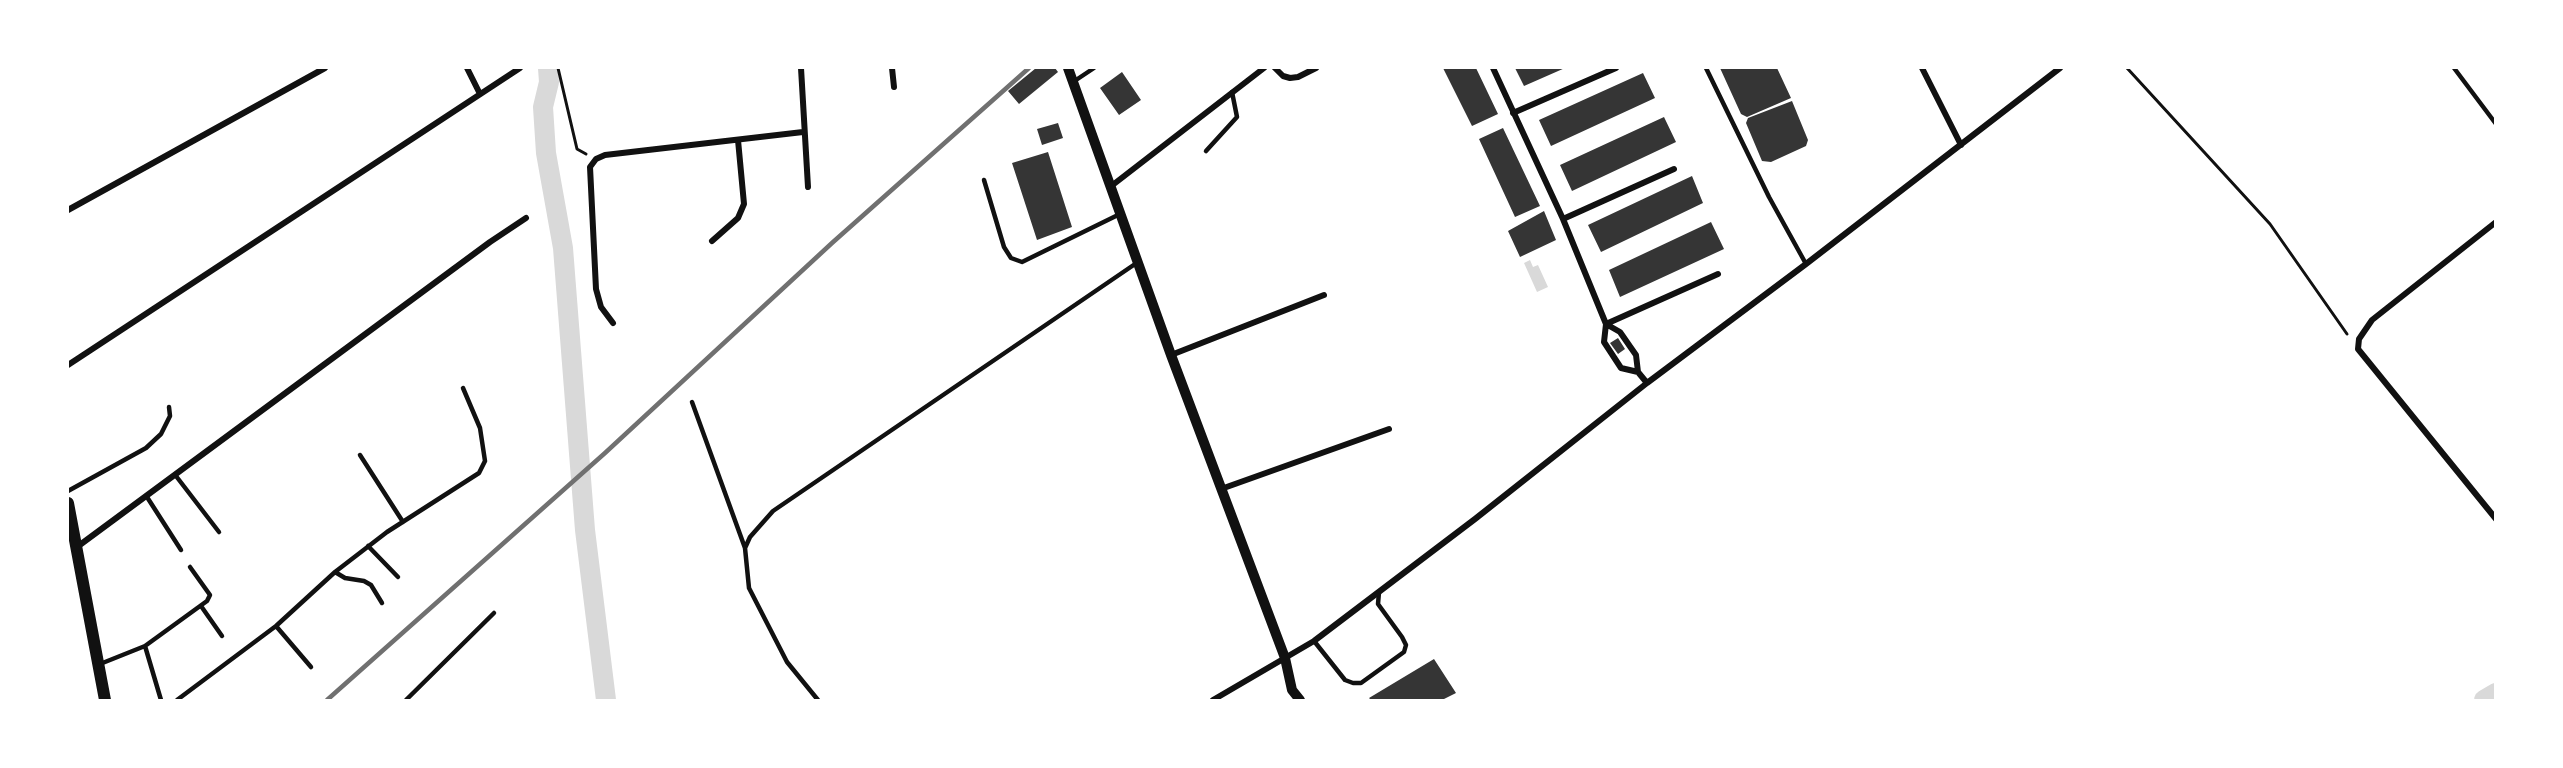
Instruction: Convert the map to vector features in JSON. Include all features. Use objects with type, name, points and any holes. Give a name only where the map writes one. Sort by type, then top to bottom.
[{"type":"main road","points":[[68,502],[105,700]]},
{"type":"street","points":[[68,210],[325,68]]},
{"type":"street","points":[[467,68],[480,94]]},
{"type":"street","points":[[68,365],[520,68]]},
{"type":"street","points":[[801,68],[808,187]]},
{"type":"street","points":[[892,68],[894,87]]},
{"type":"street","points":[[1068,68],[1171,356],[1285,658],[1292,690],[1300,700]]},
{"type":"street","points":[[1110,187],[1264,68]]},
{"type":"street","points":[[1275,68],[1283,76],[1290,78],[1298,77],[1316,68]]},
{"type":"street","points":[[1492,68],[1563,219],[1606,324],[1604,342],[1621,368],[1638,372]]},
{"type":"street","points":[[1513,113],[1616,68]]},
{"type":"street","points":[[1923,68],[1961,145]]},
{"type":"street","points":[[1214,700],[1314,641],[2060,68]]},
{"type":"street","points":[[613,323],[601,307],[596,289],[590,167],[596,159],[605,155],[803,132]]},
{"type":"street","points":[[712,241],[738,218],[744,204],[738,140]]},
{"type":"street","points":[[1563,219],[1674,169]]},
{"type":"street","points":[[77,547],[490,242],[526,218]]},
{"type":"street","points":[[2496,222],[2373,320],[2360,339],[2358,349],[2496,519]]},
{"type":"street","points":[[1606,324],[1718,274]]},
{"type":"street","points":[[1171,356],[1324,295]]},
{"type":"street","points":[[1606,324],[1620,332],[1636,356],[1638,372],[1647,383]]},
{"type":"street","points":[[1221,490],[1389,429]]},
{"type":"lane","points":[[1073,82],[1094,68]]},
{"type":"lane","points":[[1706,68],[1769,198],[1806,264]]},
{"type":"lane","points":[[2454,68],[2496,124]]},
{"type":"lane","points":[[1206,151],[1237,117],[1232,92]]},
{"type":"lane","points":[[984,180],[1004,247],[1011,258],[1022,262],[1120,214]]},
{"type":"lane","points":[[745,548],[750,537],[773,511],[1138,262]]},
{"type":"lane","points":[[177,700],[276,626],[335,572],[368,546],[479,473],[485,462],[480,428],[463,388]]},
{"type":"lane","points":[[692,402],[745,548],[749,588],[787,662],[818,700]]},
{"type":"lane","points":[[68,491],[146,448],[161,434],[170,417],[169,407]]},
{"type":"lane","points":[[360,455],[403,522]]},
{"type":"lane","points":[[176,476],[219,532]]},
{"type":"lane","points":[[147,497],[181,550]]},
{"type":"lane","points":[[368,546],[398,577]]},
{"type":"lane","points":[[98,665],[145,646],[201,606],[210,595],[190,567]]},
{"type":"lane","points":[[335,572],[345,578],[364,581],[371,585],[382,603]]},
{"type":"lane","points":[[1314,641],[1345,680],[1353,683],[1361,683],[1404,652],[1406,645],[1402,637],[1378,604],[1379,590]]},
{"type":"lane","points":[[201,606],[222,636]]},
{"type":"lane","points":[[406,700],[494,612]]},
{"type":"lane","points":[[276,626],[311,668]]},
{"type":"lane","points":[[145,646],[161,700]]},
{"type":"path","points":[[558,68],[577,149],[596,159]]},
{"type":"path","points":[[2127,68],[2270,224],[2358,349]]},
{"type":"shaded area","points":[[1530,260],[1533,267],[1538,265],[1548,287],[1537,292],[1524,263]]},
{"type":"building","points":[[1036,68],[1055,68],[1058,72],[1019,104],[1008,91]]},
{"type":"building","points":[[1443,68],[1476,68],[1498,114],[1472,126]]},
{"type":"building","points":[[1515,68],[1565,68],[1524,86]]},
{"type":"building","points":[[1720,68],[1777,68],[1791,98],[1747,117],[1741,114]]},
{"type":"building","points":[[1122,72],[1141,100],[1119,115],[1100,88]]},
{"type":"building","points":[[1643,73],[1655,98],[1551,146],[1539,120]]},
{"type":"building","points":[[1792,101],[1808,140],[1806,146],[1771,162],[1762,161],[1746,123],[1748,118]]},
{"type":"building","points":[[1664,117],[1676,142],[1572,191],[1560,165]]},
{"type":"building","points":[[1058,123],[1063,138],[1042,145],[1037,129]]},
{"type":"building","points":[[1503,128],[1540,206],[1515,217],[1479,139]]},
{"type":"building","points":[[1048,152],[1072,227],[1037,240],[1012,163]]},
{"type":"building","points":[[1692,176],[1703,203],[1601,252],[1588,225]]},
{"type":"building","points":[[1544,211],[1556,240],[1520,257],[1508,231]]},
{"type":"building","points":[[1711,222],[1724,249],[1620,297],[1609,270]]},
{"type":"building","points":[[1618,338],[1625,349],[1618,354],[1610,343]]},
{"type":"building","points":[[1434,659],[1456,693],[1442,700],[1371,700],[1369,698]]},
{"type":"waterway","points":[[548,68],[549,82],[543,107],[546,153],[563,248],[585,530],[606,700]]},
{"type":"waterway","points":[[2484,700],[2496,693]]},
{"type":"railway","points":[[327,700],[605,453],[832,243],[1029,68]]}]
